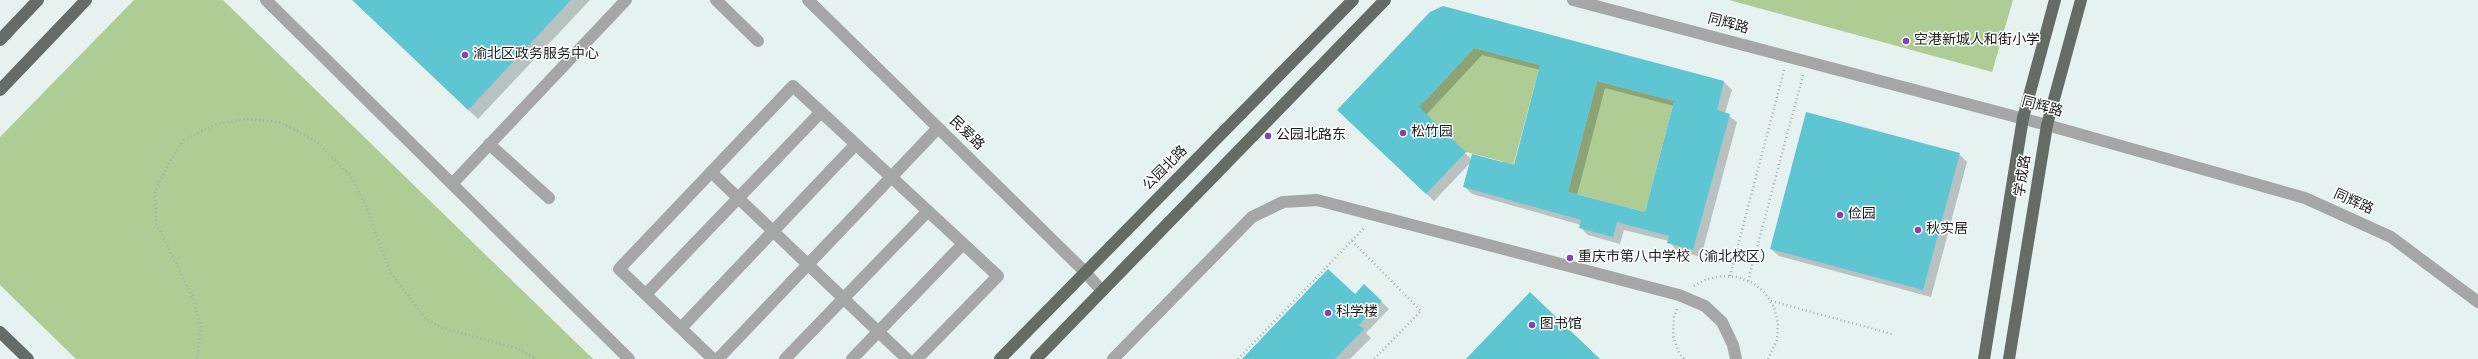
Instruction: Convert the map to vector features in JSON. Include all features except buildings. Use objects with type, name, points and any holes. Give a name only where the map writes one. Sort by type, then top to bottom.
[{"type":"main road","points":[[0,40],[38,0]]},
{"type":"main road","points":[[0,90],[86,0]]},
{"type":"main road","name":"公园北路","points":[[1000,359],[1353,0]]},
{"type":"main road","points":[[1036,359],[1385,0]]},
{"type":"main road","name":"学成路","points":[[1984,359],[2022,118],[2055,0]]},
{"type":"main road","name":"学成路","points":[[2009,359],[2047,125],[2081,0]]},
{"type":"main road","points":[[0,332],[28,359]]},
{"type":"street","points":[[266,0],[629,359]]},
{"type":"street","points":[[452,184],[626,0]]},
{"type":"street","points":[[716,0],[758,41]]},
{"type":"street","name":"民爱路","points":[[808,0],[1085,272],[1102,291]]},
{"type":"street","name":"同辉路","points":[[1573,0],[2022,118],[2306,198],[2391,237],[2478,302]]},
{"type":"street","points":[[713,359],[619,269],[793,86],[998,276],[917,359]]},
{"type":"street","points":[[646,294],[821,112]]},
{"type":"street","points":[[718,359],[938,128]]},
{"type":"street","points":[[489,144],[549,198]]},
{"type":"street","points":[[681,328],[856,144]]},
{"type":"street","points":[[711,172],[906,359]]},
{"type":"street","points":[[1113,359],[1252,217],[1283,202],[1317,200],[1679,295],[1704,306],[1722,322],[1733,345],[1736,359]]},
{"type":"street","points":[[785,359],[928,211]]},
{"type":"street","points":[[852,359],[963,244]]},
{"type":"path","points":[[1730,276],[1788,56]]},
{"type":"path","points":[[1748,281],[1806,62]]},
{"type":"path","points":[[197,359],[201,327],[193,298],[156,223],[155,192],[168,164],[184,140],[216,124],[248,119],[279,122],[316,141],[349,174],[367,208],[390,272],[425,318],[442,328],[518,348],[536,359]]},
{"type":"path","points":[[1238,359],[1377,215]]},
{"type":"path","points":[[1352,241],[1422,311],[1374,359]]},
{"type":"path","points":[[1770,301],[1892,334]]},
{"type":"green space","points":[[134,0],[223,0],[593,359],[76,359],[0,285],[0,137]]},
{"type":"green space","points":[[1729,0],[2013,0],[1992,72]]},
{"type":"green space","points":[[1474,48],[1540,65],[1512,170],[1501,161],[1466,152],[1402,92],[1423,103]]},
{"type":"green space","points":[[1597,81],[1674,101],[1645,212],[1568,192]]},
{"type":"place","name":"空港新城人和街小学","points":[[1906,41]]},
{"type":"place","name":"渝北区政务服务中心","points":[[465,55]]},
{"type":"place","name":"松竹园","points":[[1403,133]]},
{"type":"place","name":"公园北路东","points":[[1268,136]]},
{"type":"place","name":"俭园","points":[[1840,215]]},
{"type":"place","name":"秋实居","points":[[1918,230]]},
{"type":"place","name":"重庆市第八中学校（渝北校区）","points":[[1570,258]]},
{"type":"place","name":"科学楼","points":[[1328,313]]},
{"type":"place","name":"图书馆","points":[[1532,325]]}]
